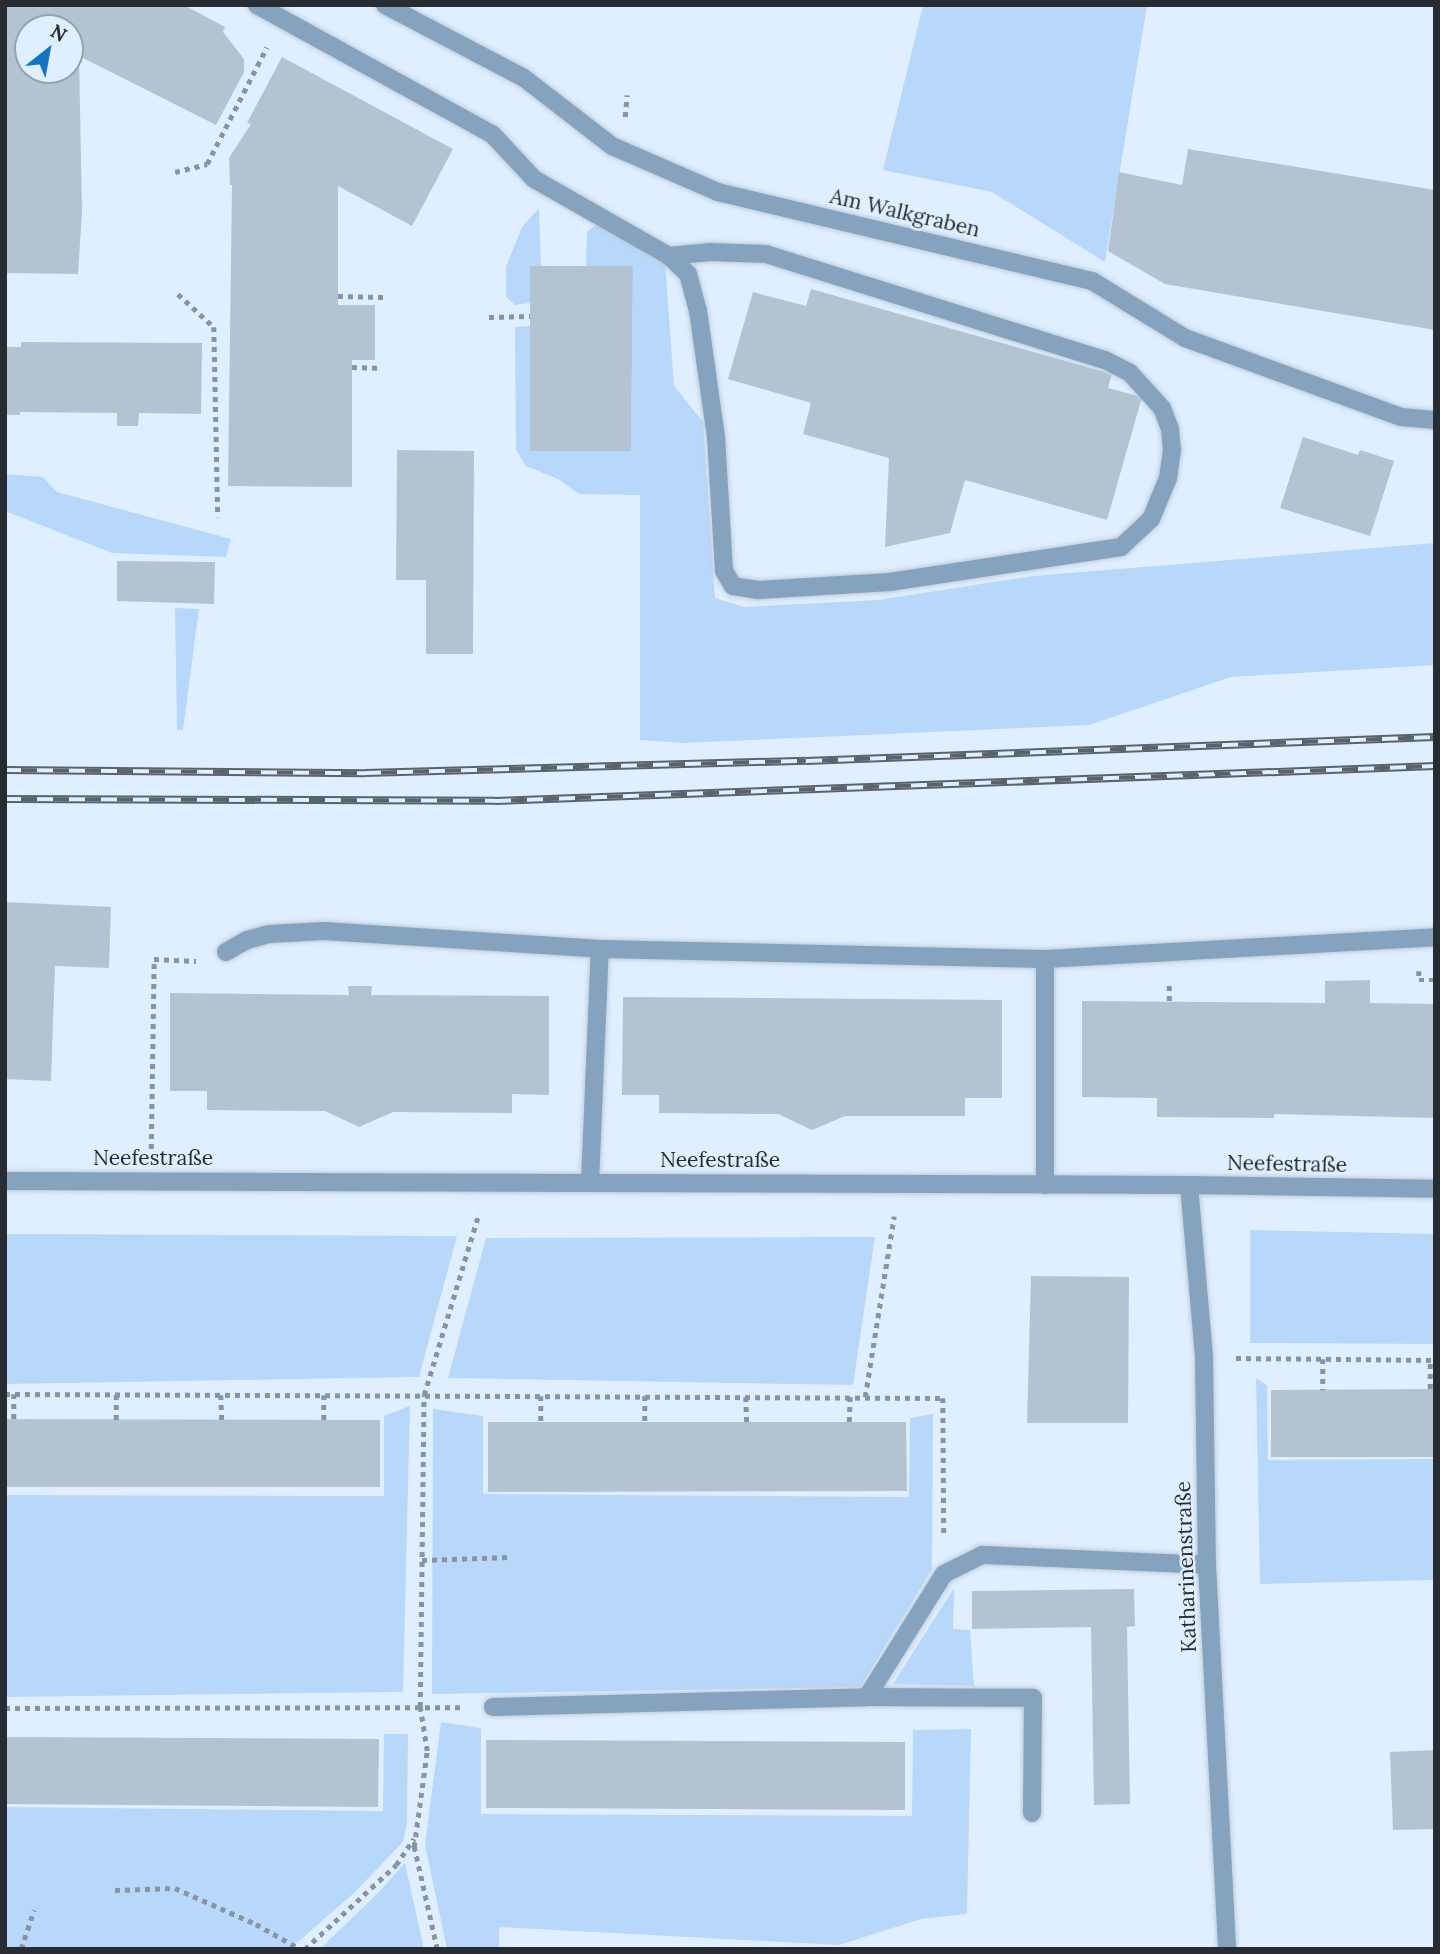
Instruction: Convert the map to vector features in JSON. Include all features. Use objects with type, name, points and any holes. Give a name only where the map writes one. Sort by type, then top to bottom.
[{"type":"street","points":[[257,5],[493,135],[534,179],[669,256],[688,274],[698,311],[716,437],[724,571],[733,586],[758,590],[890,582],[1121,547],[1139,533],[1160,503],[1172,450],[1170,429],[1162,408],[1147,388],[1130,373],[1105,360],[766,254],[710,252],[669,256]]},
{"type":"street","name":"Am Walkgraben","points":[[385,5],[524,78],[612,146],[718,192],[1092,281],[1185,338],[1401,417],[1435,419]]},
{"type":"street","points":[[226,952],[247,940],[270,934],[324,931],[600,949],[1045,959],[1435,937]]},
{"type":"street","points":[[590,1183],[600,949]]},
{"type":"street","points":[[1045,959],[1045,1185]]},
{"type":"street","name":"Neefestraße","points":[[5,1181],[1189,1185],[1435,1189]]},
{"type":"street","name":"Katharinenstraße","points":[[1189,1185],[1204,1358],[1207,1564],[1227,1949]]},
{"type":"street","points":[[867,1697],[944,1574],[982,1555],[1207,1564]]},
{"type":"street","points":[[493,1707],[867,1697],[1033,1698],[1032,1813]]},
{"type":"path","points":[[175,172],[207,164],[282,19]]},
{"type":"path","points":[[178,294],[214,327],[218,517]]},
{"type":"path","points":[[338,296],[383,297]]},
{"type":"path","points":[[489,317],[530,316]]},
{"type":"path","points":[[352,367],[381,368]]},
{"type":"path","points":[[150,1181],[154,959],[209,962]]},
{"type":"path","points":[[437,1949],[414,1847],[427,1751],[421,1707],[424,1395],[489,1182]]},
{"type":"path","points":[[864,1397],[900,1184]]},
{"type":"path","points":[[1204,1358],[1432,1360],[1430,1389]]},
{"type":"path","points":[[1323,1359],[1324,1390]]},
{"type":"path","points":[[5,1394],[943,1398],[944,1574]]},
{"type":"path","points":[[14,1394],[14,1419]]},
{"type":"path","points":[[116,1394],[116,1419]]},
{"type":"path","points":[[221,1395],[222,1420]]},
{"type":"path","points":[[324,1395],[324,1420]]},
{"type":"path","points":[[541,1396],[541,1423]]},
{"type":"path","points":[[645,1396],[645,1422]]},
{"type":"path","points":[[746,1397],[747,1422]]},
{"type":"path","points":[[849,1422],[850,1397]]},
{"type":"path","points":[[422,1560],[510,1557]]},
{"type":"path","points":[[5,1708],[493,1707]]},
{"type":"path","points":[[116,1890],[175,1888],[256,1924],[303,1949],[396,1865],[416,1835]]},
{"type":"path","points":[[21,1949],[34,1910]]},
{"type":"shaded area","points":[[923,5],[1147,5],[1105,262],[992,192],[883,170]]},
{"type":"shaded area","points":[[539,208],[541,266],[530,267],[530,303],[515,305],[506,297],[506,267],[522,227]]},
{"type":"shaded area","points":[[601,221],[665,262],[674,386],[703,422],[715,598],[744,607],[878,600],[1033,576],[1435,543],[1435,665],[1231,677],[1089,725],[683,743],[640,740],[640,495],[579,494],[558,479],[526,466],[516,450],[515,327],[530,326],[530,450],[631,451],[633,267],[586,266],[587,232]]},
{"type":"shaded area","points":[[5,474],[43,477],[57,492],[231,539],[226,557],[112,553],[5,511]]},
{"type":"shaded area","points":[[175,608],[199,609],[183,730],[177,730]]},
{"type":"shaded area","points":[[1250,1230],[1435,1234],[1435,1344],[1250,1343]]},
{"type":"shaded area","points":[[5,1234],[457,1236],[419,1377],[5,1384]]},
{"type":"shaded area","points":[[875,1237],[853,1385],[448,1378],[486,1238]]},
{"type":"shaded area","points":[[1256,1378],[1267,1385],[1268,1460],[1435,1459],[1435,1580],[1260,1584]]},
{"type":"shaded area","points":[[410,1406],[403,1692],[5,1697],[5,1495],[384,1496],[384,1416]]},
{"type":"shaded area","points":[[433,1409],[483,1416],[483,1494],[909,1497],[910,1418],[933,1414],[932,1569],[860,1687],[432,1694]]},
{"type":"shaded area","points":[[954,1588],[953,1629],[970,1630],[974,1686],[893,1684]]},
{"type":"shaded area","points":[[441,1722],[481,1728],[481,1814],[912,1816],[913,1730],[971,1729],[967,1914],[921,1919],[839,1945],[499,1927],[499,1949],[447,1949],[425,1845]]},
{"type":"shaded area","points":[[384,1734],[408,1734],[407,1823],[403,1842],[356,1891],[290,1949],[5,1949],[5,1807],[383,1811]]},
{"type":"shaded area","points":[[405,1863],[424,1949],[320,1949],[378,1893]]},
{"type":"building","points":[[5,5],[184,5],[225,27],[223,32],[244,59],[244,72],[216,125],[84,59],[84,14],[14,14],[14,84],[80,84],[82,212],[78,274],[5,273]]},
{"type":"building","points":[[282,57],[453,149],[412,226],[338,186],[338,305],[375,305],[375,360],[352,360],[352,487],[228,486],[232,185],[229,158],[251,124],[247,123]]},
{"type":"building","points":[[1188,149],[1435,190],[1435,330],[1165,284],[1108,251],[1119,172],[1182,185]]},
{"type":"building","points":[[530,266],[633,266],[631,451],[530,451]]},
{"type":"building","points":[[811,289],[1112,374],[1108,388],[1142,397],[1107,520],[965,480],[950,533],[885,547],[889,458],[803,434],[811,403],[728,379],[753,292],[806,306]]},
{"type":"building","points":[[21,342],[202,343],[201,414],[139,413],[138,426],[117,426],[117,413],[20,412],[20,415],[5,415],[5,347],[21,347]]},
{"type":"building","points":[[1303,437],[1358,455],[1360,450],[1394,461],[1370,536],[1280,508]]},
{"type":"building","points":[[397,450],[474,451],[473,654],[426,654],[426,580],[396,580]]},
{"type":"building","points":[[117,561],[215,562],[214,604],[117,601]]},
{"type":"building","points":[[5,902],[111,907],[109,968],[55,966],[51,1081],[5,1079]]},
{"type":"building","points":[[1370,980],[1370,1003],[1435,1004],[1435,1118],[1274,1114],[1274,1118],[1157,1117],[1157,1098],[1082,1097],[1082,1001],[1325,1003],[1325,981]]},
{"type":"building","points":[[348,986],[372,986],[371,995],[549,996],[549,1095],[512,1094],[512,1113],[393,1112],[359,1127],[325,1111],[207,1110],[207,1091],[170,1091],[170,993],[349,995]]},
{"type":"building","points":[[623,997],[1002,1000],[1002,1098],[965,1098],[965,1116],[845,1116],[812,1130],[778,1114],[659,1113],[659,1095],[622,1095]]},
{"type":"building","points":[[1031,1276],[1129,1277],[1128,1423],[1027,1423]]},
{"type":"building","points":[[1435,1389],[1435,1457],[1271,1457],[1271,1390]]},
{"type":"building","points":[[5,1419],[380,1420],[380,1487],[5,1487]]},
{"type":"building","points":[[488,1422],[906,1422],[907,1491],[488,1492]]},
{"type":"building","points":[[1134,1589],[1135,1626],[1127,1627],[1130,1804],[1094,1805],[1091,1627],[972,1629],[972,1591]]},
{"type":"building","points":[[5,1737],[379,1739],[378,1807],[5,1804]]},
{"type":"building","points":[[486,1740],[905,1742],[905,1810],[486,1808]]},
{"type":"building","points":[[1435,1750],[1435,1829],[1393,1830],[1390,1752]]},
{"type":"railway","points":[[5,770],[365,773],[806,761],[1435,737]]},
{"type":"railway","points":[[5,799],[495,801],[1435,766]]}]
